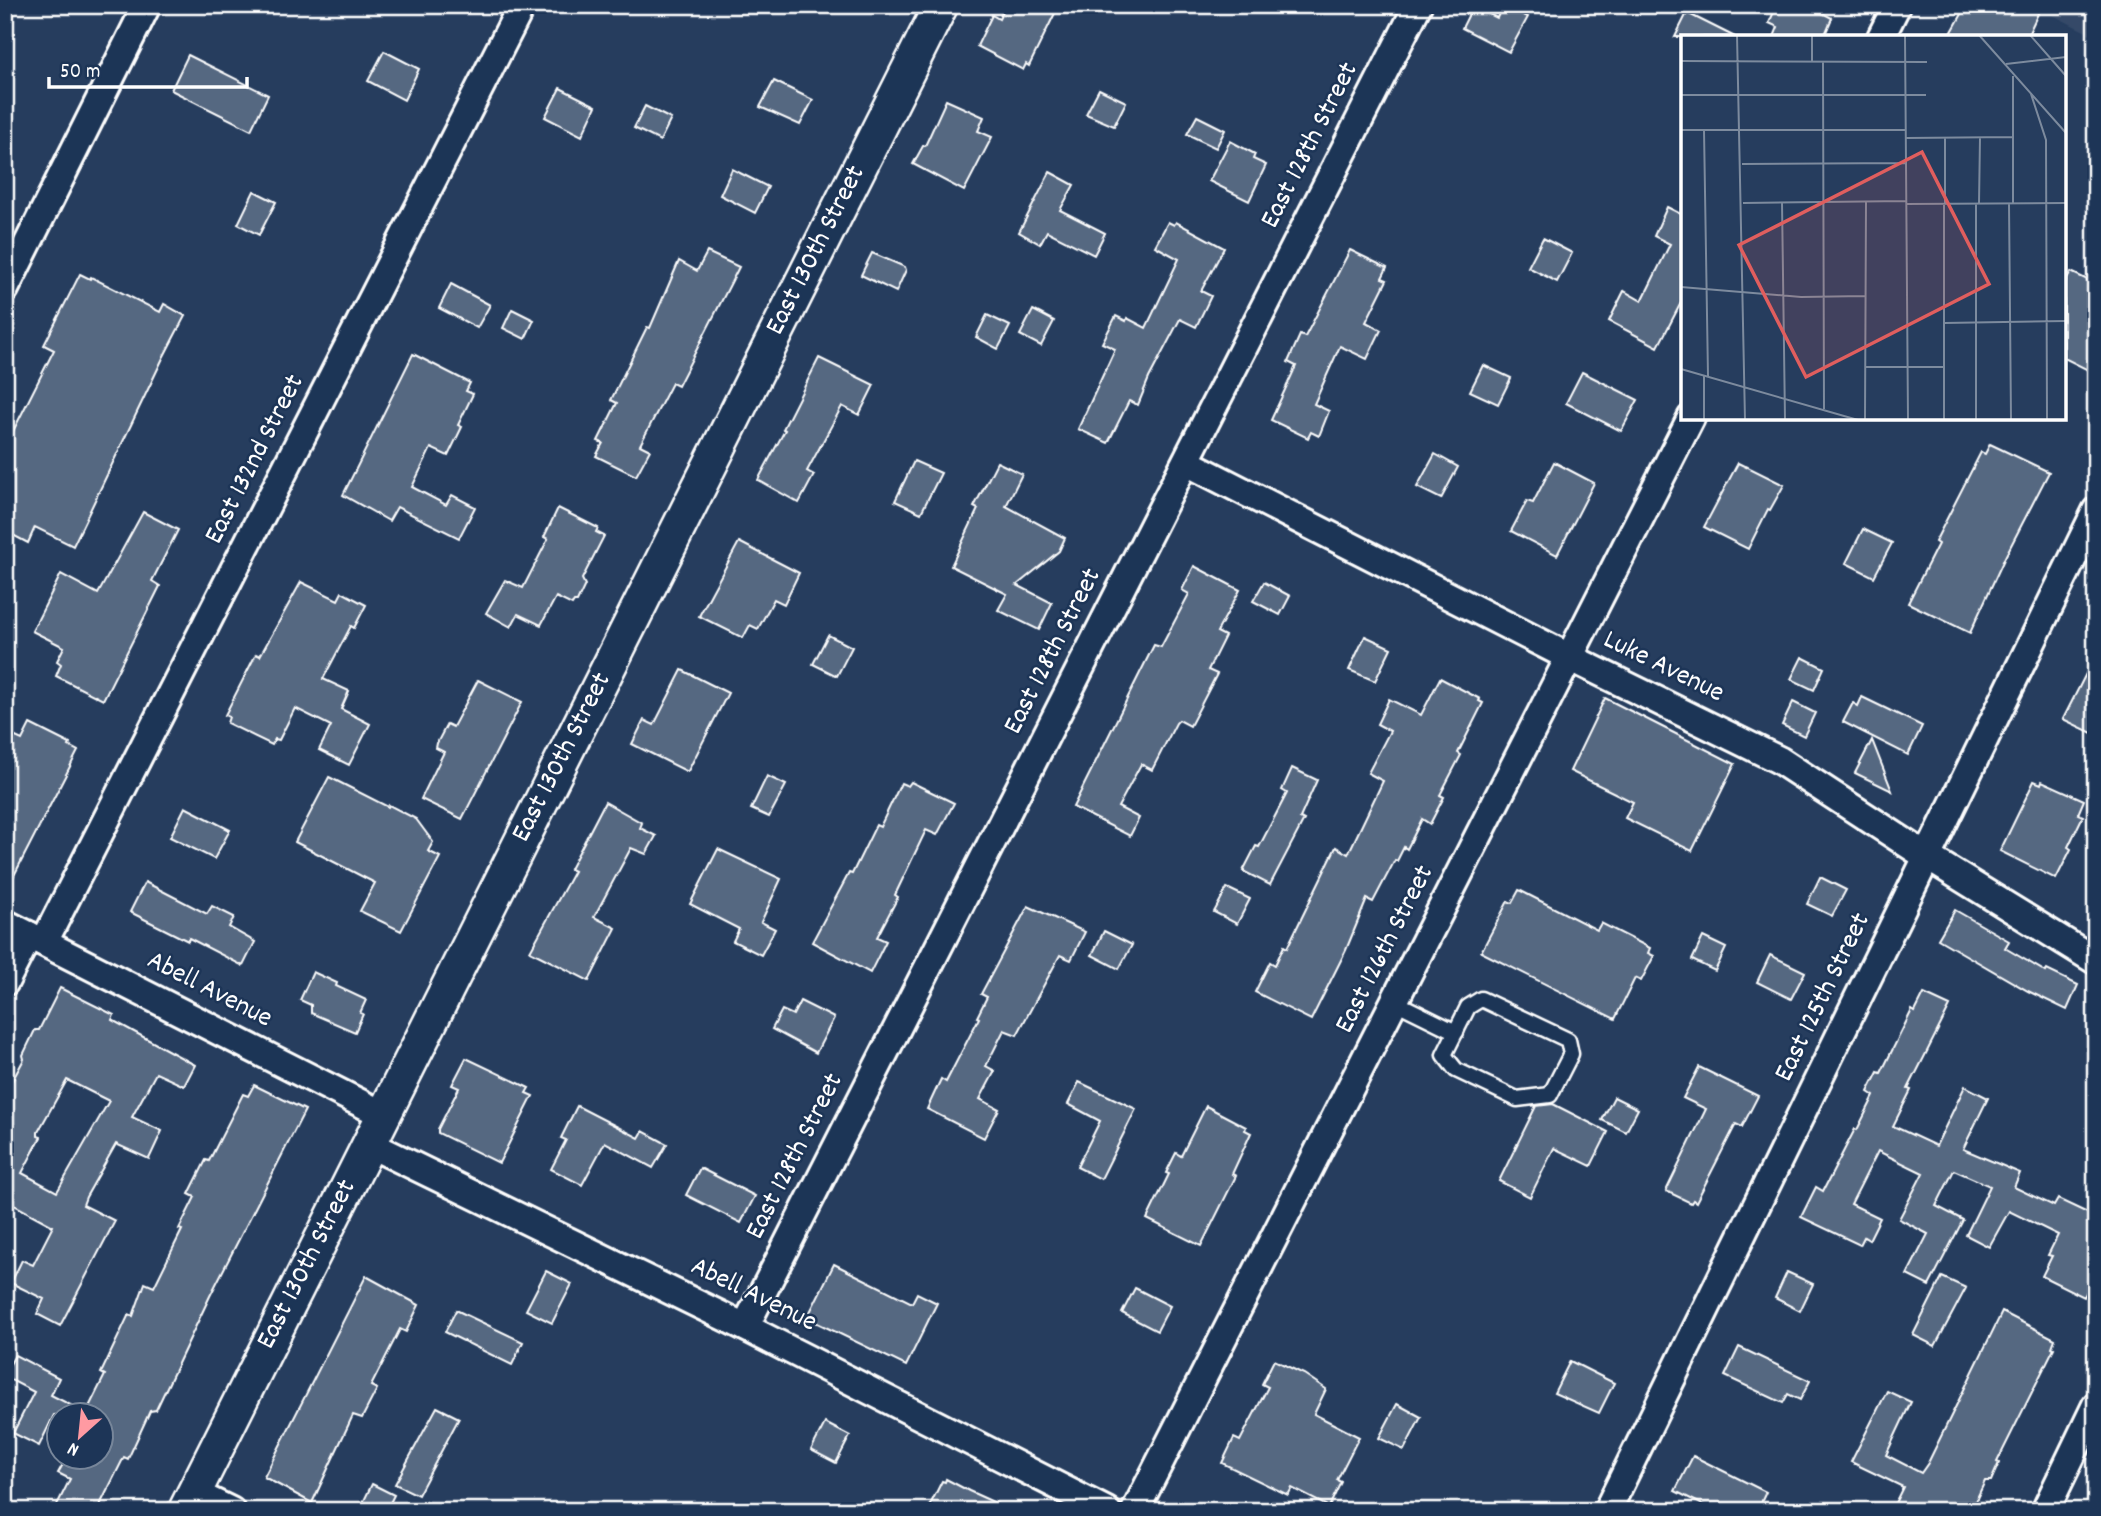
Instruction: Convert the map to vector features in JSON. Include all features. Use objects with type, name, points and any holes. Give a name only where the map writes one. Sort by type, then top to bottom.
[{"type":"street","points":[[5,289],[147,5]]},
{"type":"street","name":"East 132nd Street","points":[[5,982],[37,939],[522,5]]},
{"type":"street","name":"East 130th Street","points":[[190,1502],[941,5]]},
{"type":"street","name":"East 128th Street","points":[[745,1326],[1418,5]]},
{"type":"street","points":[[1882,35],[1897,5]]},
{"type":"street","name":"East 126th Street","points":[[1135,1511],[1571,658],[1689,420]]},
{"type":"street","name":"Luke Avenue","points":[[1186,462],[1571,658],[1779,760],[1926,856],[2096,961]]},
{"type":"street","name":"East 125th Street","points":[[1607,1511],[2096,511]]},
{"type":"street","name":"Abell Avenue","points":[[5,923],[376,1130],[745,1326],[1107,1511]]},
{"type":"street","points":[[2045,1511],[2096,1405]]},
{"type":"street","points":[[190,1502],[231,1511]]},
{"type":"lane","points":[[1481,999],[1568,1040],[1571,1054],[1550,1095],[1517,1099],[1456,1070],[1444,1055],[1456,1032],[1468,1007],[1481,999]]},
{"type":"lane","points":[[1395,1002],[1456,1032]]},
{"type":"shaded area","points":[[2033,5],[2096,5],[2096,37]]},
{"type":"building","points":[[1006,5],[1059,5],[1029,66],[1026,64],[1023,70],[977,46],[992,15],[999,19]]},
{"type":"building","points":[[1503,5],[1528,17],[1509,52],[1462,28],[1473,6],[1497,18]]},
{"type":"building","points":[[1777,5],[1807,5],[1832,18],[1825,35],[1775,35],[1778,27],[1769,23]]},
{"type":"building","points":[[1967,5],[2042,5],[2028,35],[1950,35]]},
{"type":"building","points":[[1687,13],[1731,35],[1681,35],[1675,37]]},
{"type":"building","points":[[384,51],[419,69],[404,100],[368,81]]},
{"type":"building","points":[[188,55],[268,95],[251,130],[171,90]]},
{"type":"building","points":[[774,81],[813,100],[800,125],[760,107]]},
{"type":"building","points":[[560,88],[596,106],[582,136],[545,117]]},
{"type":"building","points":[[1099,89],[1126,102],[1114,126],[1086,114]]},
{"type":"building","points":[[946,100],[984,117],[978,131],[992,137],[964,191],[913,164],[925,146]]},
{"type":"building","points":[[645,106],[671,119],[660,141],[634,128]]},
{"type":"building","points":[[1197,116],[1225,130],[1216,148],[1187,134]]},
{"type":"building","points":[[1230,141],[1255,154],[1253,159],[1266,165],[1249,201],[1209,181]]},
{"type":"building","points":[[732,169],[768,187],[755,213],[720,195]]},
{"type":"building","points":[[1050,172],[1074,185],[1060,210],[1105,233],[1094,255],[1047,231],[1040,244],[1019,232]]},
{"type":"building","points":[[254,191],[276,202],[259,235],[238,224]]},
{"type":"building","points":[[1667,207],[1681,214],[1681,303],[1658,347],[1609,321],[1624,291],[1642,301],[1670,244],[1654,236]]},
{"type":"building","points":[[1168,222],[1174,225],[1176,222],[1224,248],[1201,291],[1211,296],[1196,327],[1180,319],[1138,405],[1129,401],[1108,443],[1078,429],[1115,349],[1102,343],[1116,316],[1126,321],[1127,318],[1146,328],[1179,259],[1155,246]]},
{"type":"building","points":[[1543,238],[1572,253],[1557,282],[1528,267]]},
{"type":"building","points":[[1350,250],[1387,268],[1382,278],[1387,280],[1366,322],[1381,330],[1367,359],[1340,346],[1314,404],[1329,411],[1319,436],[1311,432],[1308,438],[1271,420],[1296,366],[1288,362],[1300,335],[1305,337]]},
{"type":"building","points":[[707,252],[739,267],[678,386],[672,383],[640,445],[650,450],[636,476],[596,456],[603,443],[598,441],[617,403],[611,400],[647,327],[650,328],[679,261],[697,271]]},
{"type":"building","points":[[872,253],[905,267],[896,292],[861,275]]},
{"type":"building","points":[[2071,272],[2096,284],[2096,374],[2066,359],[2066,281]]},
{"type":"building","points":[[80,274],[160,312],[164,304],[185,316],[73,546],[35,527],[28,543],[5,531],[5,447],[54,350],[44,345]]},
{"type":"building","points":[[451,284],[490,305],[477,328],[439,308]]},
{"type":"building","points":[[512,309],[534,320],[525,339],[503,328]]},
{"type":"building","points":[[1033,310],[1054,321],[1041,346],[1020,335]]},
{"type":"building","points":[[987,315],[1010,326],[998,349],[976,337]]},
{"type":"building","points":[[413,354],[470,383],[466,391],[473,394],[458,425],[462,427],[448,456],[431,448],[412,487],[446,505],[452,495],[475,507],[459,538],[397,507],[389,521],[343,495]]},
{"type":"building","points":[[819,358],[874,385],[859,415],[842,406],[807,471],[814,475],[799,503],[758,480]]},
{"type":"building","points":[[1483,365],[1511,378],[1498,404],[1470,391]]},
{"type":"building","points":[[1582,372],[1638,400],[1621,431],[1566,403]]},
{"type":"building","points":[[1990,444],[2049,472],[1970,633],[1908,603],[1938,544],[1935,542],[1981,452],[1985,454]]},
{"type":"building","points":[[1435,454],[1458,467],[1441,499],[1417,487]]},
{"type":"building","points":[[914,461],[941,473],[921,513],[895,501]]},
{"type":"building","points":[[997,462],[1022,474],[1006,506],[1065,538],[1059,551],[1017,585],[1052,603],[1039,630],[998,610],[1007,594],[951,566],[978,509],[974,507]]},
{"type":"building","points":[[1554,462],[1594,483],[1557,555],[1511,531],[1527,501],[1533,503]]},
{"type":"building","points":[[1738,463],[1784,485],[1770,510],[1768,509],[1748,549],[1704,527]]},
{"type":"building","points":[[558,508],[598,528],[596,532],[604,536],[582,579],[585,585],[577,602],[572,605],[556,597],[541,625],[518,614],[511,627],[486,613],[505,580],[523,588],[548,539],[544,537]]},
{"type":"building","points":[[143,512],[178,530],[152,581],[160,586],[103,700],[56,676],[61,664],[57,661],[64,647],[32,631],[61,574],[98,594]]},
{"type":"building","points":[[1863,529],[1892,543],[1874,577],[1846,563]]},
{"type":"building","points":[[739,542],[799,573],[784,604],[774,599],[758,629],[750,625],[743,638],[699,616]]},
{"type":"building","points":[[1194,566],[1240,590],[1217,632],[1225,636],[1208,670],[1217,674],[1190,726],[1179,720],[1176,723],[1152,770],[1141,764],[1118,807],[1139,818],[1130,836],[1073,807],[1154,645],[1161,647],[1189,594],[1182,590]]},
{"type":"building","points":[[301,582],[338,600],[342,592],[366,605],[354,628],[351,626],[323,679],[349,691],[341,709],[370,724],[349,765],[319,750],[331,726],[295,708],[279,740],[275,739],[272,745],[227,723],[229,717],[225,715],[256,654],[260,656]]},
{"type":"building","points":[[1264,582],[1290,596],[1280,615],[1253,601]]},
{"type":"building","points":[[828,635],[852,647],[837,676],[813,664]]},
{"type":"building","points":[[1365,636],[1391,648],[1375,681],[1349,670]]},
{"type":"building","points":[[2096,654],[2096,735],[2063,719]]},
{"type":"building","points":[[1802,657],[1824,668],[1814,690],[1791,679]]},
{"type":"building","points":[[682,670],[728,693],[688,771],[632,744],[644,720],[654,725]]},
{"type":"building","points":[[1440,678],[1483,703],[1458,753],[1461,755],[1440,795],[1444,797],[1430,824],[1422,819],[1407,849],[1404,847],[1397,861],[1395,860],[1373,902],[1367,899],[1346,950],[1311,1020],[1255,992],[1270,962],[1275,965],[1284,946],[1287,948],[1336,847],[1348,854],[1383,781],[1368,773],[1390,731],[1377,724],[1389,699],[1421,715]]},
{"type":"building","points":[[478,680],[522,702],[462,819],[421,799],[444,752],[436,748],[437,743],[447,724],[453,727]]},
{"type":"building","points":[[1862,697],[1922,726],[1908,755],[1843,722],[1853,703],[1858,706]]},
{"type":"building","points":[[1605,698],[1735,764],[1692,851],[1625,818],[1633,802],[1570,771]]},
{"type":"building","points":[[1793,702],[1815,713],[1804,736],[1782,725]]},
{"type":"building","points":[[30,724],[70,744],[69,746],[78,751],[5,893],[5,732],[22,740]]},
{"type":"building","points":[[1872,740],[1892,791],[1855,773]]},
{"type":"building","points":[[1292,768],[1317,780],[1300,818],[1304,820],[1270,885],[1243,871],[1256,846],[1259,847],[1287,793],[1282,790]]},
{"type":"building","points":[[767,776],[786,785],[769,817],[751,809]]},
{"type":"building","points":[[329,777],[416,819],[433,842],[428,851],[440,857],[401,931],[360,911],[375,883],[295,842]]},
{"type":"building","points":[[2034,781],[2041,784],[2042,781],[2084,800],[2078,814],[2083,816],[2056,879],[2000,851]]},
{"type":"building","points":[[911,782],[954,803],[937,835],[926,830],[895,895],[898,897],[877,937],[886,941],[870,973],[812,942],[849,873],[852,874],[876,825],[880,827],[901,783],[908,786]]},
{"type":"building","points":[[605,802],[642,823],[640,828],[656,836],[646,854],[631,848],[594,917],[616,928],[589,981],[530,951],[574,871],[570,869]]},
{"type":"building","points":[[185,807],[230,830],[214,859],[170,837]]},
{"type":"building","points":[[718,849],[781,879],[761,922],[775,929],[761,955],[733,941],[739,929],[690,904]]},
{"type":"building","points":[[1820,877],[1846,890],[1832,916],[1807,904]]},
{"type":"building","points":[[145,882],[207,914],[212,906],[234,917],[229,927],[255,942],[243,966],[130,912]]},
{"type":"building","points":[[1227,888],[1250,899],[1237,924],[1214,912]]},
{"type":"building","points":[[1519,890],[1597,930],[1601,923],[1650,948],[1648,953],[1654,956],[1641,981],[1635,978],[1615,1019],[1481,952],[1508,901],[1512,903]]},
{"type":"building","points":[[1028,906],[1085,932],[1071,960],[1060,955],[1017,1035],[1004,1030],[986,1066],[995,1071],[980,1099],[999,1109],[984,1138],[927,1109],[941,1079],[946,1082],[979,1018],[977,1017],[987,997],[981,994]]},
{"type":"building","points":[[1955,910],[2009,941],[2005,948],[2046,972],[2047,970],[2078,985],[2067,1010],[2028,991],[1938,939]]},
{"type":"building","points":[[1104,931],[1132,945],[1119,969],[1092,955]]},
{"type":"building","points":[[1703,937],[1726,948],[1715,971],[1692,960]]},
{"type":"building","points":[[1770,955],[1805,972],[1791,999],[1757,982]]},
{"type":"building","points":[[313,972],[366,1000],[355,1032],[311,1013],[311,1005],[300,1000]]},
{"type":"building","points":[[60,988],[114,1015],[112,1020],[195,1065],[184,1086],[156,1073],[132,1117],[162,1131],[149,1159],[116,1144],[86,1197],[83,1205],[115,1221],[60,1326],[37,1314],[44,1299],[11,1283],[22,1260],[33,1265],[53,1226],[7,1201],[5,1204],[5,1094],[24,1059],[23,1055],[35,1030],[39,1030]],"holes":[[[67,1080],[109,1101],[57,1192],[22,1173],[41,1137],[38,1132]]]},
{"type":"building","points":[[1924,994],[1950,1006],[1908,1089],[1911,1090],[1893,1126],[1936,1146],[1965,1086],[1988,1098],[1963,1149],[2020,1173],[2014,1187],[2054,1206],[2058,1199],[2096,1217],[2096,1273],[2084,1297],[2042,1276],[2058,1235],[2009,1211],[1989,1247],[1966,1235],[1990,1186],[1954,1170],[1936,1206],[1963,1220],[1929,1286],[1907,1275],[1928,1234],[1899,1219],[1923,1173],[1878,1151],[1851,1204],[1880,1218],[1869,1240],[1864,1237],[1860,1245],[1801,1217],[1816,1187],[1823,1191],[1855,1129],[1857,1130],[1874,1096],[1868,1092],[1878,1072],[1881,1073],[1912,1010],[1915,1012]]},
{"type":"building","points":[[800,1001],[834,1018],[816,1053],[772,1029],[782,1010],[793,1015]]},
{"type":"building","points":[[466,1058],[529,1088],[526,1093],[533,1096],[499,1163],[438,1133],[459,1088],[452,1085]]},
{"type":"building","points":[[1699,1067],[1758,1096],[1742,1127],[1736,1124],[1696,1202],[1693,1200],[1691,1203],[1666,1191],[1706,1109],[1683,1098]]},
{"type":"building","points":[[1079,1082],[1136,1109],[1101,1179],[1077,1167],[1100,1121],[1068,1104]]},
{"type":"building","points":[[254,1085],[305,1110],[210,1296],[156,1410],[150,1411],[128,1459],[124,1457],[97,1511],[54,1511],[70,1479],[58,1473],[60,1470],[116,1470],[116,1400],[92,1400],[105,1375],[101,1373],[129,1314],[133,1316],[145,1283],[154,1287],[182,1230],[179,1229],[195,1197],[189,1194],[206,1160],[209,1161],[243,1094],[248,1096]]},
{"type":"building","points":[[1614,1097],[1638,1109],[1626,1132],[1602,1120]]},
{"type":"building","points":[[1553,1104],[1608,1132],[1591,1166],[1554,1148],[1530,1197],[1499,1181],[1536,1106]]},
{"type":"building","points":[[577,1106],[639,1138],[643,1131],[667,1144],[653,1168],[605,1142],[582,1185],[551,1169],[566,1140],[561,1138]]},
{"type":"building","points":[[1206,1106],[1246,1127],[1245,1130],[1251,1133],[1232,1174],[1236,1176],[1201,1246],[1147,1219],[1176,1153],[1181,1156]]},
{"type":"building","points":[[700,1168],[755,1196],[741,1223],[686,1195]]},
{"type":"building","points":[[834,1264],[912,1303],[917,1293],[937,1303],[906,1366],[807,1318]]},
{"type":"building","points":[[546,1271],[572,1284],[552,1323],[526,1310]]},
{"type":"building","points":[[1787,1272],[1813,1284],[1800,1311],[1775,1298]]},
{"type":"building","points":[[366,1276],[419,1305],[406,1332],[400,1329],[371,1386],[377,1389],[362,1418],[353,1415],[312,1503],[264,1477]]},
{"type":"building","points":[[1942,1277],[1966,1288],[1935,1346],[1913,1335]]},
{"type":"building","points":[[1135,1288],[1170,1306],[1157,1331],[1122,1313]]},
{"type":"building","points":[[456,1310],[523,1342],[512,1365],[445,1332]]},
{"type":"building","points":[[2002,1312],[2055,1339],[2054,1348],[1997,1462],[1999,1463],[1991,1481],[1985,1481],[1971,1511],[1891,1511],[1903,1487],[1851,1462],[1887,1391],[1911,1402],[1886,1455],[1921,1473]]},
{"type":"building","points":[[1739,1347],[1810,1381],[1800,1400],[1788,1394],[1783,1403],[1725,1376]]},
{"type":"building","points":[[15,1355],[59,1378],[51,1395],[61,1400],[46,1400],[46,1432],[39,1446],[13,1433],[34,1392],[5,1377]]},
{"type":"building","points":[[1274,1360],[1304,1374],[1326,1389],[1314,1414],[1359,1437],[1337,1480],[1341,1482],[1329,1507],[1292,1488],[1288,1495],[1222,1463],[1234,1438],[1240,1441],[1268,1387],[1262,1384]]},
{"type":"building","points":[[1570,1361],[1614,1383],[1599,1413],[1554,1393]]},
{"type":"building","points":[[1397,1404],[1421,1417],[1404,1450],[1379,1438]]},
{"type":"building","points":[[437,1407],[459,1418],[418,1495],[395,1484]]},
{"type":"building","points":[[825,1423],[850,1436],[836,1463],[811,1450]]},
{"type":"building","points":[[1693,1456],[1766,1492],[1757,1511],[1715,1511],[1675,1491]]},
{"type":"building","points":[[946,1479],[1013,1511],[927,1511],[942,1481],[945,1482]]},
{"type":"building","points":[[372,1484],[394,1495],[386,1511],[359,1511]]}]
